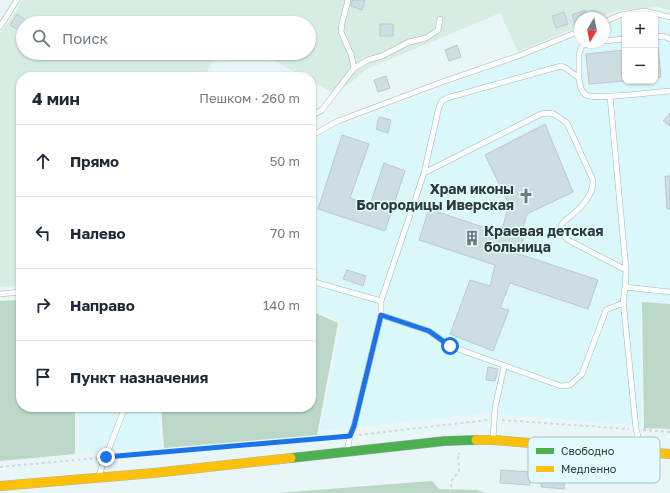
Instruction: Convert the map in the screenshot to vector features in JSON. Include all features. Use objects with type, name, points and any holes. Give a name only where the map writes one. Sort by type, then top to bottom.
[{"type":"main road","points":[[0,486],[169,471],[347,451],[465,440],[493,440],[528,443]]},
{"type":"main road","points":[[660,453],[670,454]]},
{"type":"lane","points":[[0,27],[17,0]]},
{"type":"lane","points":[[348,0],[341,32],[351,54],[354,68]]},
{"type":"lane","points":[[610,19],[620,15],[646,11],[670,17]]},
{"type":"lane","points":[[316,113],[322,110],[354,68],[409,42],[426,38],[438,30],[440,19]]},
{"type":"lane","points":[[316,133],[338,121],[442,82],[518,56],[574,33]]},
{"type":"lane","points":[[658,37],[663,36],[670,39]]},
{"type":"lane","points":[[610,40],[622,39]]},
{"type":"lane","points":[[581,48],[579,54],[579,78],[580,87],[585,94],[590,96],[610,96],[670,91]]},
{"type":"lane","points":[[347,451],[381,315],[381,301],[424,173],[438,107],[442,101],[447,98],[561,66],[579,78]]},
{"type":"lane","points":[[610,96],[626,270],[623,303],[638,437]]},
{"type":"lane","points":[[424,173],[541,114],[554,114],[567,123],[593,180],[594,186],[591,195],[562,224],[560,228],[562,235],[568,240],[626,270]]},
{"type":"lane","points":[[316,282],[381,301]]},
{"type":"lane","points":[[625,287],[670,292]]},
{"type":"lane","points":[[0,294],[16,292]]},
{"type":"lane","points":[[381,315],[429,331],[450,346],[504,367],[561,386],[570,385],[582,374],[606,310],[623,303]]},
{"type":"lane","points":[[493,440],[495,408],[504,367]]},
{"type":"lane","points":[[98,478],[123,412]]},
{"type":"path","points":[[0,467],[350,436],[494,419],[670,432]]},
{"type":"path","points":[[636,429],[670,426]]},
{"type":"path","points":[[450,493],[452,480],[459,471],[458,454],[465,454]]},
{"type":"shaded area","points":[[622,20],[622,84],[658,84],[658,20],[670,21],[670,302],[641,301],[641,426],[486,413],[320,431],[342,322],[316,311],[316,138],[338,127],[574,38],[574,48],[610,48],[610,25]]},
{"type":"shaded area","points":[[79,412],[158,412],[161,447],[79,453]]},
{"type":"green space","points":[[23,0],[670,0],[670,10],[657,7],[616,11],[610,13],[610,12],[574,12],[574,29],[518,52],[500,13],[367,69],[348,85],[332,92],[316,84],[316,72],[295,72],[273,60],[316,60],[316,16],[16,16],[16,60],[214,60],[207,72],[16,72],[16,286],[0,287],[0,34]]},
{"type":"green space","points":[[16,300],[16,412],[75,412],[75,454],[0,461],[0,301]]},
{"type":"green space","points":[[642,302],[670,304],[670,429],[644,428]]},
{"type":"green space","points":[[316,313],[338,323],[317,435],[164,448],[161,412],[316,412]]},
{"type":"green space","points":[[432,481],[439,489],[477,490],[485,493],[277,493]]},
{"type":"building","points":[[352,0],[365,0],[362,10],[351,6]]},
{"type":"building","points":[[564,12],[568,24],[556,28],[552,16]]},
{"type":"building","points":[[17,14],[20,16],[16,16],[16,29],[10,25]]},
{"type":"building","points":[[380,24],[393,24],[393,36],[380,36]]},
{"type":"building","points":[[457,45],[461,57],[449,61],[445,50]]},
{"type":"building","points":[[658,47],[661,77],[658,78]]},
{"type":"building","points":[[622,50],[622,81],[589,84],[586,54]]},
{"type":"building","points":[[386,76],[390,88],[378,92],[374,80]]},
{"type":"building","points":[[670,113],[670,126],[663,121]]},
{"type":"building","points":[[379,117],[391,120],[388,133],[376,129]]},
{"type":"building","name":"Краевая детская больница","points":[[545,124],[573,192],[527,214],[521,235],[524,236],[519,254],[598,280],[588,309],[510,283],[500,308],[509,310],[493,351],[450,334],[470,280],[490,286],[495,265],[419,240],[429,209],[501,233],[509,204],[485,155]]},
{"type":"building","points":[[342,135],[369,144],[350,198],[370,205],[384,163],[405,171],[385,231],[318,209]]},
{"type":"building","points":[[665,176],[670,176],[670,209],[667,209]]},
{"type":"building","points":[[347,270],[366,276],[363,286],[343,279]]},
{"type":"building","points":[[488,367],[498,369],[495,381],[486,380]]},
{"type":"building","points":[[501,470],[528,472],[528,483],[530,483],[530,485],[500,483]]},
{"type":"building","points":[[541,483],[564,483],[564,489],[541,487]]},
{"type":"traffic: fast","points":[[291,458],[445,441],[476,440]]},
{"type":"traffic: slow","points":[[476,440],[528,443]]},
{"type":"traffic: slow","points":[[660,453],[670,454]]},
{"type":"traffic: slow","points":[[0,486],[154,473],[291,458]]},
{"type":"place","name":"Храм иконы Богородицы Иверская","points":[[526,196]]},
{"type":"place","name":"Краевая детская больница","points":[[472,238]]},
{"type":"route","points":[[106,457],[350,436],[354,426],[381,315],[429,331],[450,346]]}]
